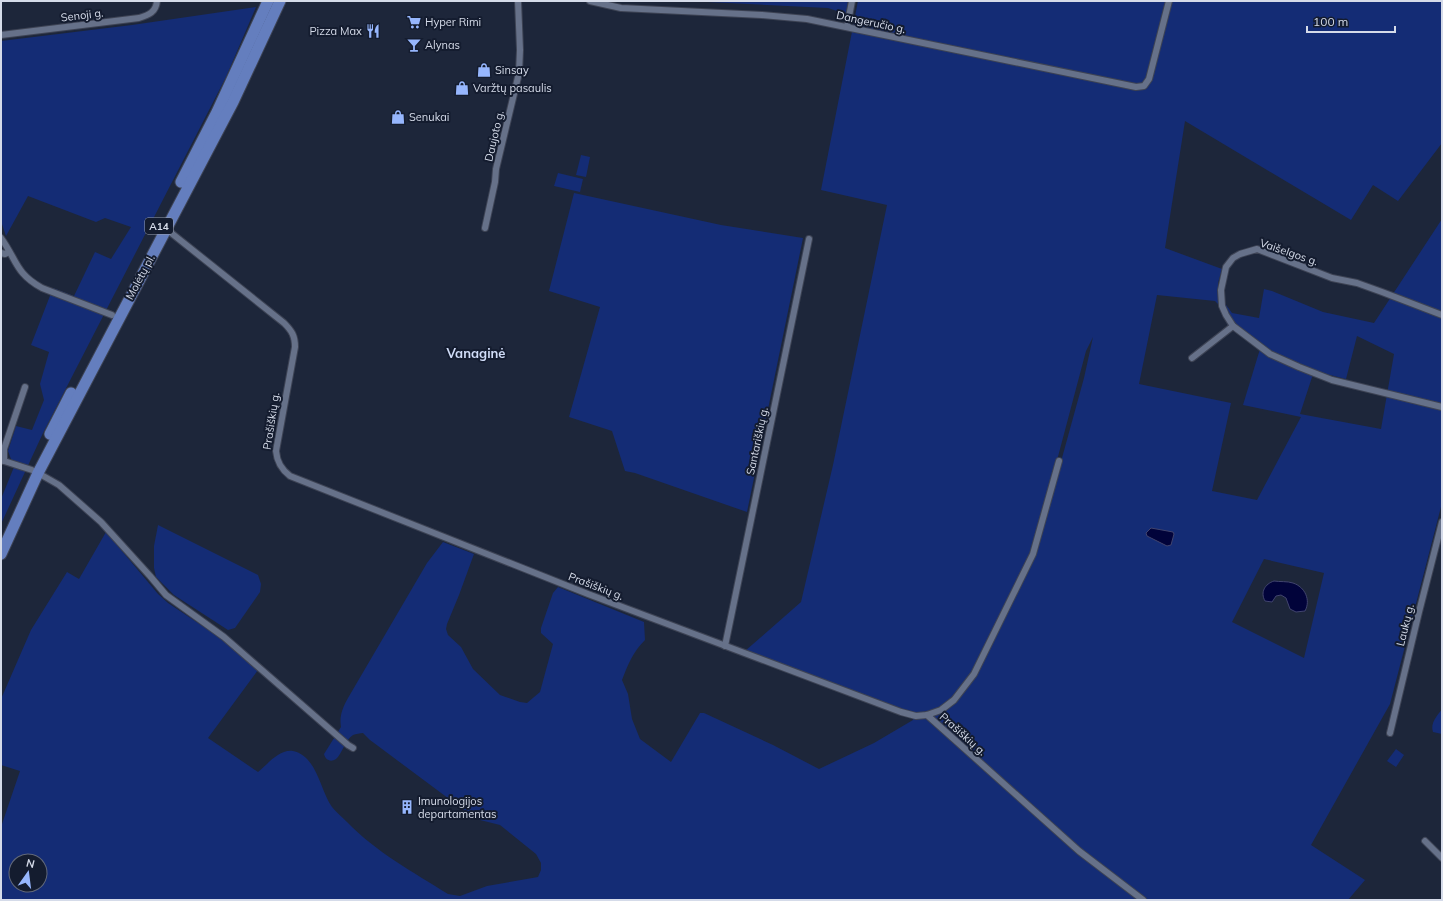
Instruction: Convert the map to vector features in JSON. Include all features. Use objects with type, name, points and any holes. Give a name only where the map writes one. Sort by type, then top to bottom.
[{"type":"highway","name":"Molėtų pl.","points":[[1,554],[35,472],[112,315],[217,112],[268,1]]},
{"type":"highway","name":"Molėtų pl.","points":[[1,536],[233,102],[280,1]]},
{"type":"street","name":"Senoji g.","points":[[1,35],[139,18],[154,11],[157,1]]},
{"type":"street","name":"Daujoto g.","points":[[485,228],[495,182],[496,169],[519,73],[520,50],[518,1]]},
{"type":"street","name":"Dangeručio g.","points":[[590,1],[621,8],[799,18],[1136,88],[1144,86],[1149,79],[1169,1]]},
{"type":"street","points":[[847,27],[852,1]]},
{"type":"street","name":"Prašiškių g.","points":[[165,230],[170,232],[192,249],[284,323],[293,332],[295,347],[276,451],[278,464],[290,476],[531,572],[885,707],[916,716],[927,715],[1080,851],[1142,900]]},
{"type":"street","points":[[1,238],[18,269],[33,283],[42,288],[112,315]]},
{"type":"street","name":"Santariškių g.","points":[[725,646],[809,239]]},
{"type":"street","name":"Vaišelgos g.","points":[[1442,315],[1357,283],[1332,278],[1257,249],[1240,254],[1233,258],[1226,267],[1221,290],[1222,306],[1233,326],[1270,354],[1339,382],[1442,407]]},
{"type":"street","points":[[1,253],[5,254],[9,252]]},
{"type":"street","points":[[1192,358],[1233,326]]},
{"type":"street","points":[[25,387],[4,449],[3,460],[35,472],[58,485],[101,522],[166,596],[224,637],[309,713],[353,748]]},
{"type":"street","points":[[927,715],[941,710],[954,700],[974,674],[1033,554],[1059,461]]},
{"type":"street","name":"Laukų g.","points":[[1390,733],[1442,522]]},
{"type":"street","points":[[1426,841],[1442,858]]},
{"type":"shaded area","points":[[687,1],[848,1],[846,14],[828,8]]},
{"type":"shaded area","points":[[858,1],[1442,1],[1442,143],[1398,201],[1373,185],[1351,220],[1185,121],[1165,248],[1222,269],[1218,283],[1218,294],[1232,313],[1259,318],[1264,289],[1323,312],[1374,323],[1442,219],[1442,503],[1390,704],[1311,845],[1365,880],[1348,900],[1,900],[1,827],[20,771],[1,765],[1,699],[31,630],[67,572],[79,579],[106,532],[158,594],[168,603],[225,641],[258,670],[208,738],[258,772],[283,752],[293,751],[301,754],[308,759],[313,766],[332,807],[358,833],[395,861],[448,894],[460,896],[487,886],[538,877],[541,870],[541,863],[536,854],[500,825],[476,819],[370,740],[363,733],[350,737],[336,759],[332,761],[328,760],[324,754],[341,727],[342,712],[348,698],[427,563],[443,542],[474,554],[447,624],[446,629],[448,635],[461,647],[473,669],[500,695],[527,703],[540,692],[553,644],[541,633],[541,628],[553,593],[558,587],[644,622],[645,640],[631,658],[622,680],[628,694],[632,719],[640,739],[671,762],[700,713],[704,713],[773,745],[819,769],[874,743],[913,720],[912,712],[904,711],[745,651],[801,602],[833,465],[887,205],[821,190]],"holes":[[[1157,295],[1215,301],[1218,304],[1228,326],[1260,349],[1243,405],[1301,417],[1257,500],[1212,491],[1231,403],[1139,384]],[[1357,336],[1394,354],[1381,429],[1300,414],[1314,371],[1346,379]],[[1093,337],[1084,378],[1043,527],[1038,532],[1086,351]],[[1264,559],[1324,573],[1304,658],[1232,622]]]},
{"type":"shaded area","points":[[256,7],[226,77],[43,433],[1,524],[1,499],[14,467],[8,451],[16,426],[32,430],[44,400],[40,384],[49,352],[31,345],[53,288],[74,296],[95,252],[111,259],[131,227],[105,218],[96,222],[28,196],[6,236],[1,221],[1,41],[132,25]]},
{"type":"shaded area","points":[[581,155],[590,157],[586,177],[576,175]]},
{"type":"shaded area","points":[[558,173],[583,179],[580,192],[554,186]]},
{"type":"shaded area","points":[[574,193],[721,225],[803,238],[747,512],[635,473],[625,471],[612,431],[569,417],[600,307],[549,291]]},
{"type":"shaded area","points":[[158,525],[258,575],[261,584],[260,592],[235,628],[228,630],[174,595],[156,577],[154,568],[154,546]]},
{"type":"shaded area","points":[[1151,528],[1173,532],[1174,534],[1171,545],[1167,546],[1147,536],[1146,533]]},
{"type":"shaded area","points":[[1274,581],[1291,582],[1301,588],[1306,594],[1307,598],[1307,607],[1305,611],[1296,612],[1290,609],[1286,598],[1281,595],[1276,596],[1272,602],[1265,601],[1263,594],[1264,589],[1268,584]]},
{"type":"shaded area","points":[[1442,709],[1442,734],[1433,732],[1432,726],[1434,720]]},
{"type":"shaded area","points":[[1396,749],[1404,755],[1396,767],[1387,761]]},
{"type":"place","name":"Hyper Rimi","points":[[414,22]]},
{"type":"place","name":"Pizza Max","points":[[373,31]]},
{"type":"place","name":"Alynas","points":[[414,45]]},
{"type":"place","name":"Sinsay","points":[[484,70]]},
{"type":"place","name":"Varžtų pasaulis","points":[[462,88]]},
{"type":"place","name":"Senukai","points":[[398,117]]},
{"type":"place","name":"Imunologijos departamentas","points":[[407,807]]},
{"type":"district","name":"Vanaginė","points":[[476,353]]}]
